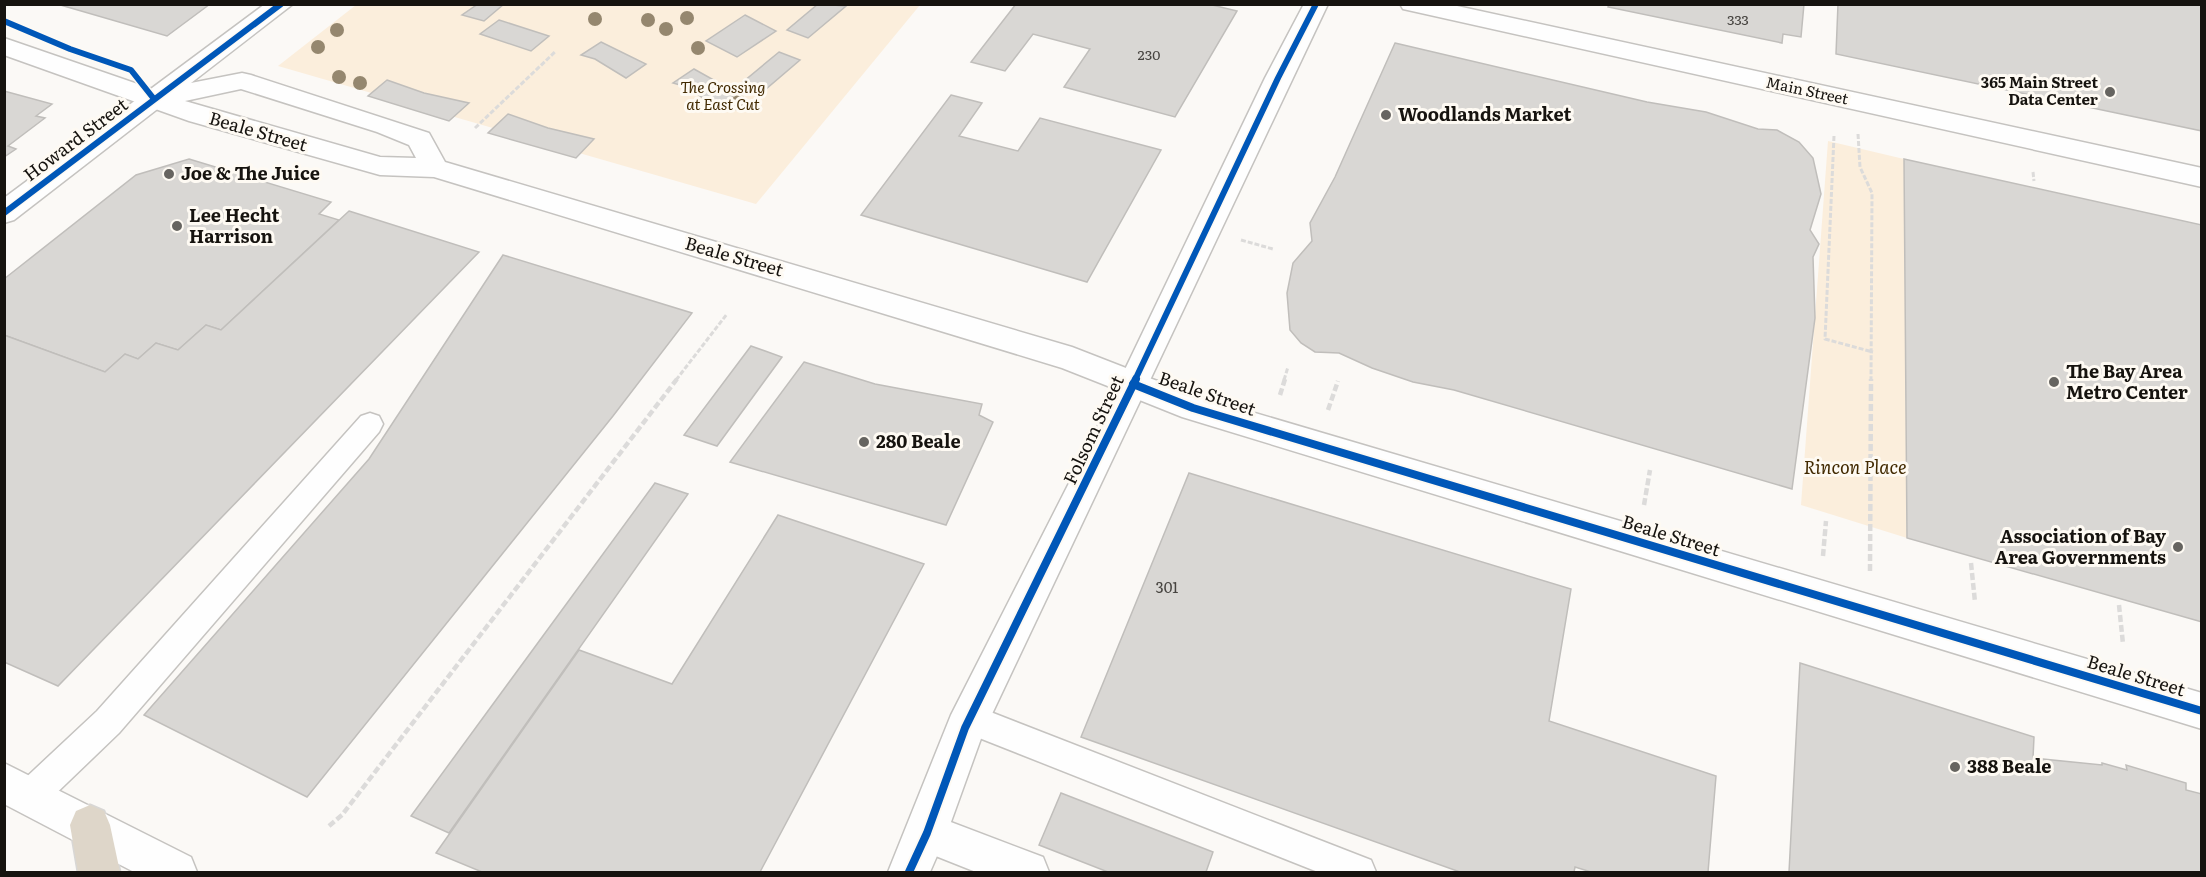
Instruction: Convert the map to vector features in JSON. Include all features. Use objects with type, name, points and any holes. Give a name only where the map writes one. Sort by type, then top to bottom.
[{"type":"highway","points":[[90,825],[99,873]]},
{"type":"street","name":"Howard Street","points":[[4,213],[281,4]]},
{"type":"street","name":"Folsom Street","points":[[909,873],[927,833],[970,719],[1133,384],[1278,78],[1317,4]]},
{"type":"street","name":"Main Street","points":[[1412,4],[2202,178]]},
{"type":"street","name":"Beale Street","points":[[4,46],[198,115],[380,166],[435,168],[1072,359],[1193,408],[2202,711]]},
{"type":"street","name":"Beale Street","points":[[154,99],[242,81],[386,126],[420,139],[435,168]]},
{"type":"street","points":[[18,789],[90,825],[177,873]]},
{"type":"street","points":[[927,833],[1028,873]]},
{"type":"lane","points":[[18,789],[108,722],[370,424]]},
{"type":"lane","points":[[970,719],[1359,873]]},
{"type":"path","points":[[475,128],[556,51]]},
{"type":"path","points":[[1858,130],[1860,167],[1872,193],[1871,534]]},
{"type":"path","points":[[1834,136],[1825,339],[1873,352]]},
{"type":"path","points":[[329,826],[350,805],[727,314]]},
{"type":"path","points":[[1279,399],[1288,367]]},
{"type":"path","points":[[1327,414],[1338,381]]},
{"type":"path","points":[[1971,563],[1975,606]]},
{"type":"green space","name":"The Crossing at East Cut","points":[[356,5],[920,5],[756,204],[278,66]]},
{"type":"green space","name":"Rincon Place","points":[[1828,141],[1904,159],[1907,538],[1801,505]]},
{"type":"building","points":[[57,4],[210,4],[167,36]]},
{"type":"building","points":[[478,4],[504,4],[484,21],[462,15]]},
{"type":"building","points":[[818,4],[846,6],[808,38],[787,30]]},
{"type":"building","points":[[1016,4],[1208,4],[1237,11],[1175,117],[1064,87],[1090,49],[1033,34],[1005,71],[971,62]]},
{"type":"building","points":[[1609,4],[1804,4],[1801,37],[1783,34],[1782,43],[1608,7]]},
{"type":"building","name":"365 Main Street Data Center","points":[[1838,4],[2202,4],[2202,131],[1836,54]]},
{"type":"building","points":[[745,15],[776,31],[737,57],[706,41]]},
{"type":"building","points":[[499,20],[549,36],[531,51],[480,34]]},
{"type":"building","points":[[601,42],[646,64],[626,78],[595,59],[581,55]]},
{"type":"building","points":[[1395,43],[1647,102],[1706,112],[1758,129],[1777,130],[1799,142],[1813,158],[1821,194],[1810,230],[1819,244],[1813,257],[1815,318],[1792,489],[1454,390],[1413,382],[1372,368],[1339,353],[1315,352],[1301,343],[1290,330],[1287,293],[1293,263],[1312,241],[1310,223],[1335,177]]},
{"type":"building","points":[[779,52],[800,60],[759,95],[738,86]]},
{"type":"building","points":[[694,69],[737,93],[717,108],[687,87],[673,83]]},
{"type":"building","points":[[387,80],[424,93],[469,103],[449,121],[368,96]]},
{"type":"building","points":[[4,91],[52,104],[36,116],[45,118],[8,146],[16,149],[4,157]]},
{"type":"building","points":[[951,95],[982,103],[959,136],[1018,151],[1040,118],[1161,150],[1087,282],[861,215]]},
{"type":"building","points":[[508,114],[548,128],[594,139],[576,158],[488,133]]},
{"type":"building","points":[[189,159],[331,202],[319,214],[339,220],[221,330],[206,325],[178,350],[156,343],[138,359],[125,354],[105,372],[4,335],[4,279],[136,175]]},
{"type":"building","name":"The Bay Area Metro Center","points":[[1904,159],[2202,225],[2202,622],[1907,538]]},
{"type":"building","points":[[349,211],[479,252],[58,686],[4,662],[4,335],[105,372],[125,354],[138,359],[156,343],[178,350],[206,325],[221,330]]},
{"type":"building","points":[[503,255],[692,313],[613,416],[307,797],[144,715],[369,459]]},
{"type":"building","points":[[751,346],[782,357],[717,446],[684,435]]},
{"type":"building","name":"280 Beale","points":[[804,362],[875,384],[982,404],[979,415],[993,422],[946,525],[730,462]]},
{"type":"building","points":[[1189,473],[1571,589],[1549,721],[1716,776],[1708,872],[1591,872],[1575,867],[1574,872],[1460,872],[1081,737]]},
{"type":"building","points":[[655,483],[688,494],[449,833],[411,816]]},
{"type":"building","points":[[778,515],[924,564],[760,872],[482,872],[436,853],[579,650],[672,684]]},
{"type":"building","name":"388 Beale","points":[[1800,663],[2034,737],[2033,758],[2102,765],[2102,763],[2127,770],[2126,765],[2186,783],[2186,790],[2202,794],[2202,872],[1789,872]]},
{"type":"building","points":[[1061,793],[1213,852],[1206,872],[1108,872],[1039,845]]},
{"type":"cycle path","points":[[4,213],[281,4]]},
{"type":"cycle path","points":[[909,872],[927,833],[965,728],[1110,434],[1278,78],[1316,4]]},
{"type":"cycle path","points":[[4,21],[70,49],[131,70],[154,99]]},
{"type":"cycle path","points":[[1133,384],[1193,408],[2202,711]]},
{"type":"place","name":"365 Main Street Data Center","points":[[2110,92]]},
{"type":"place","name":"Woodlands Market","points":[[1386,115]]},
{"type":"place","name":"Joe & The Juice","points":[[169,174]]},
{"type":"place","name":"Lee Hecht Harrison","points":[[177,226]]},
{"type":"place","name":"The Bay Area Metro Center","points":[[2054,382]]},
{"type":"place","name":"280 Beale","points":[[864,442]]},
{"type":"place","name":"Association of Bay Area Governments","points":[[2178,547]]},
{"type":"place","name":"388 Beale","points":[[1955,767]]}]
